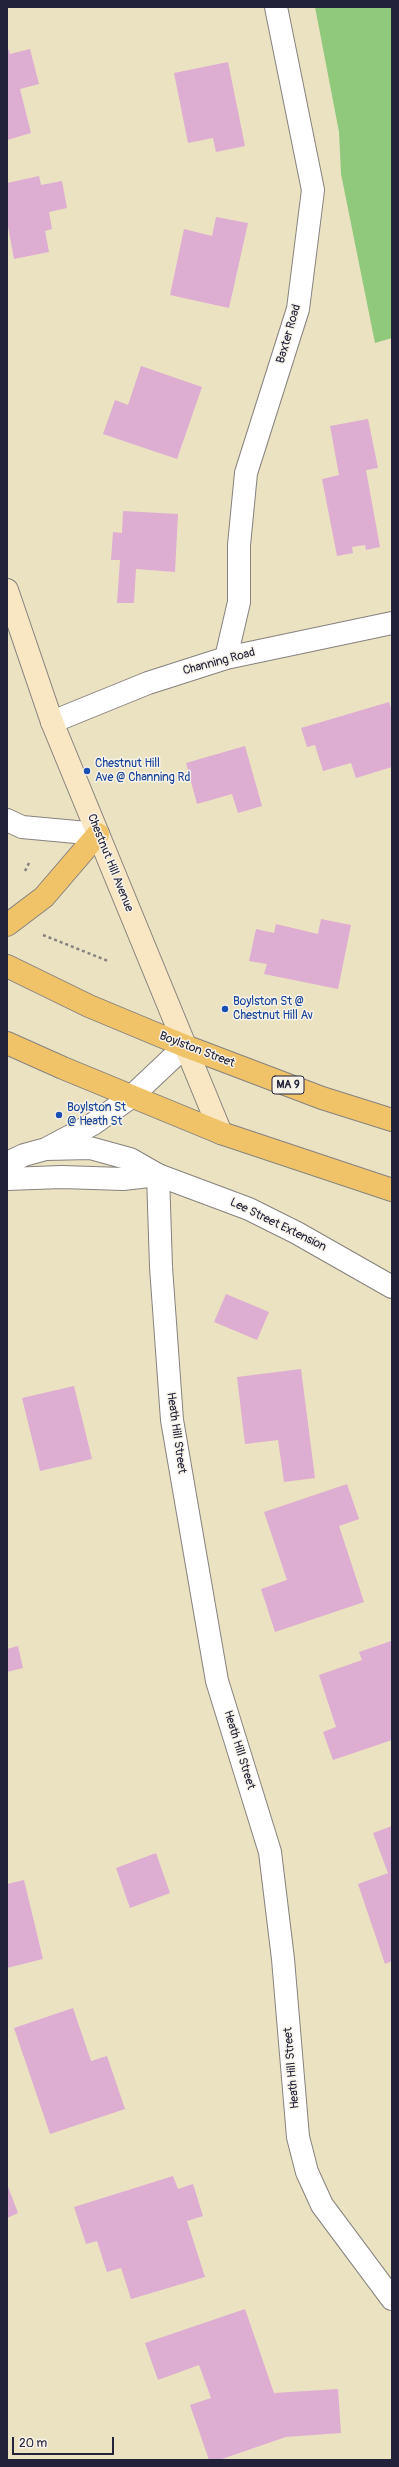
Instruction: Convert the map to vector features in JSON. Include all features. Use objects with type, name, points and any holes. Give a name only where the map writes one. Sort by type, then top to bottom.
[{"type":"highway","points":[[7,926],[44,897],[98,834]]},
{"type":"highway","name":"Boylston Street","points":[[7,966],[89,1006],[185,1046],[322,1098],[392,1120]]},
{"type":"highway","points":[[7,1042],[131,1097],[221,1133],[392,1190]]},
{"type":"main road","name":"Chestnut Hill Avenue","points":[[7,590],[52,722],[221,1133]]},
{"type":"street","name":"Baxter Road","points":[[226,658],[239,602],[239,545],[246,472],[298,309],[313,190],[276,7]]},
{"type":"street","name":"Channing Road","points":[[52,722],[148,683],[226,658],[392,623]]},
{"type":"street","points":[[7,820],[22,827],[98,834]]},
{"type":"street","points":[[7,1163],[24,1155],[46,1149],[93,1124],[131,1097],[185,1046]]},
{"type":"street","name":"Lee Street Extension","points":[[46,1149],[78,1147],[104,1151],[141,1164],[158,1175],[249,1209],[297,1233],[392,1287]]},
{"type":"street","name":"Lee Street Extension","points":[[7,1179],[62,1177],[123,1179],[158,1175]]},
{"type":"street","name":"Heath Hill Street","points":[[158,1175],[161,1267],[172,1420],[218,1682],[270,1852],[283,1959],[298,2137],[307,2172],[322,2205],[392,2299]]},
{"type":"path","points":[[40,933],[60,944],[108,961]]},
{"type":"green space","points":[[315,7],[392,7],[392,338],[375,343],[341,174],[339,132]]},
{"type":"building","points":[[7,45],[10,54],[30,49],[39,84],[20,89],[31,133],[7,140]]},
{"type":"building","points":[[228,62],[245,146],[216,152],[213,138],[188,143],[174,73]]},
{"type":"building","points":[[39,176],[41,185],[62,181],[67,208],[49,212],[52,229],[45,231],[49,252],[14,259],[7,221],[7,183]]},
{"type":"building","points":[[216,217],[248,223],[229,308],[170,295],[184,229],[212,236]]},
{"type":"building","points":[[141,366],[202,387],[177,459],[103,434],[115,400],[128,405]]},
{"type":"building","points":[[368,419],[378,468],[366,470],[380,547],[366,550],[365,545],[352,547],[353,553],[337,556],[322,479],[339,475],[330,426]]},
{"type":"building","points":[[123,511],[178,514],[175,572],[136,569],[134,603],[117,603],[120,560],[111,560],[113,532],[122,533]]},
{"type":"building","points":[[389,702],[392,711],[392,767],[356,778],[351,763],[323,771],[315,745],[307,747],[301,728]]},
{"type":"building","points":[[245,746],[262,806],[238,813],[232,794],[197,804],[186,763]]},
{"type":"building","points":[[321,919],[351,925],[338,989],[264,974],[267,964],[249,961],[256,929],[274,933],[276,924],[318,934]]},
{"type":"building","points":[[226,1294],[269,1312],[257,1340],[214,1322]]},
{"type":"building","points":[[301,1369],[315,1478],[284,1482],[278,1440],[245,1444],[237,1377]]},
{"type":"building","points":[[74,1386],[92,1459],[40,1471],[22,1398]]},
{"type":"building","points":[[347,1484],[359,1519],[339,1526],[364,1602],[275,1632],[261,1589],[287,1580],[264,1512]]},
{"type":"building","points":[[391,1641],[392,1740],[333,1760],[323,1732],[336,1727],[319,1675],[362,1660],[359,1652]]},
{"type":"building","points":[[18,1646],[23,1668],[7,1672],[7,1649]]},
{"type":"building","points":[[392,1826],[392,1961],[385,1964],[358,1884],[388,1873],[373,1833]]},
{"type":"building","points":[[156,1853],[170,1893],[130,1908],[116,1868]]},
{"type":"building","points":[[24,1880],[43,1959],[7,1968],[7,1884]]},
{"type":"building","points":[[73,2008],[91,2061],[107,2056],[125,2109],[50,2134],[14,2028]]},
{"type":"building","points":[[173,2176],[178,2189],[193,2184],[203,2216],[187,2221],[205,2277],[131,2299],[121,2268],[107,2272],[97,2241],[86,2244],[74,2207]]},
{"type":"building","points":[[7,2184],[18,2213],[7,2218]]},
{"type":"building","points":[[245,2309],[274,2393],[338,2389],[341,2433],[286,2437],[219,2460],[209,2460],[190,2405],[211,2398],[199,2365],[158,2380],[145,2343]]},
{"type":"place","name":"Chestnut Hill Ave @ Channing Rd","points":[[87,771]]},
{"type":"place","name":"Boylston St @ Chestnut Hill Av","points":[[225,1009]]},
{"type":"place","name":"Boylston St @ Heath St","points":[[59,1115]]}]
